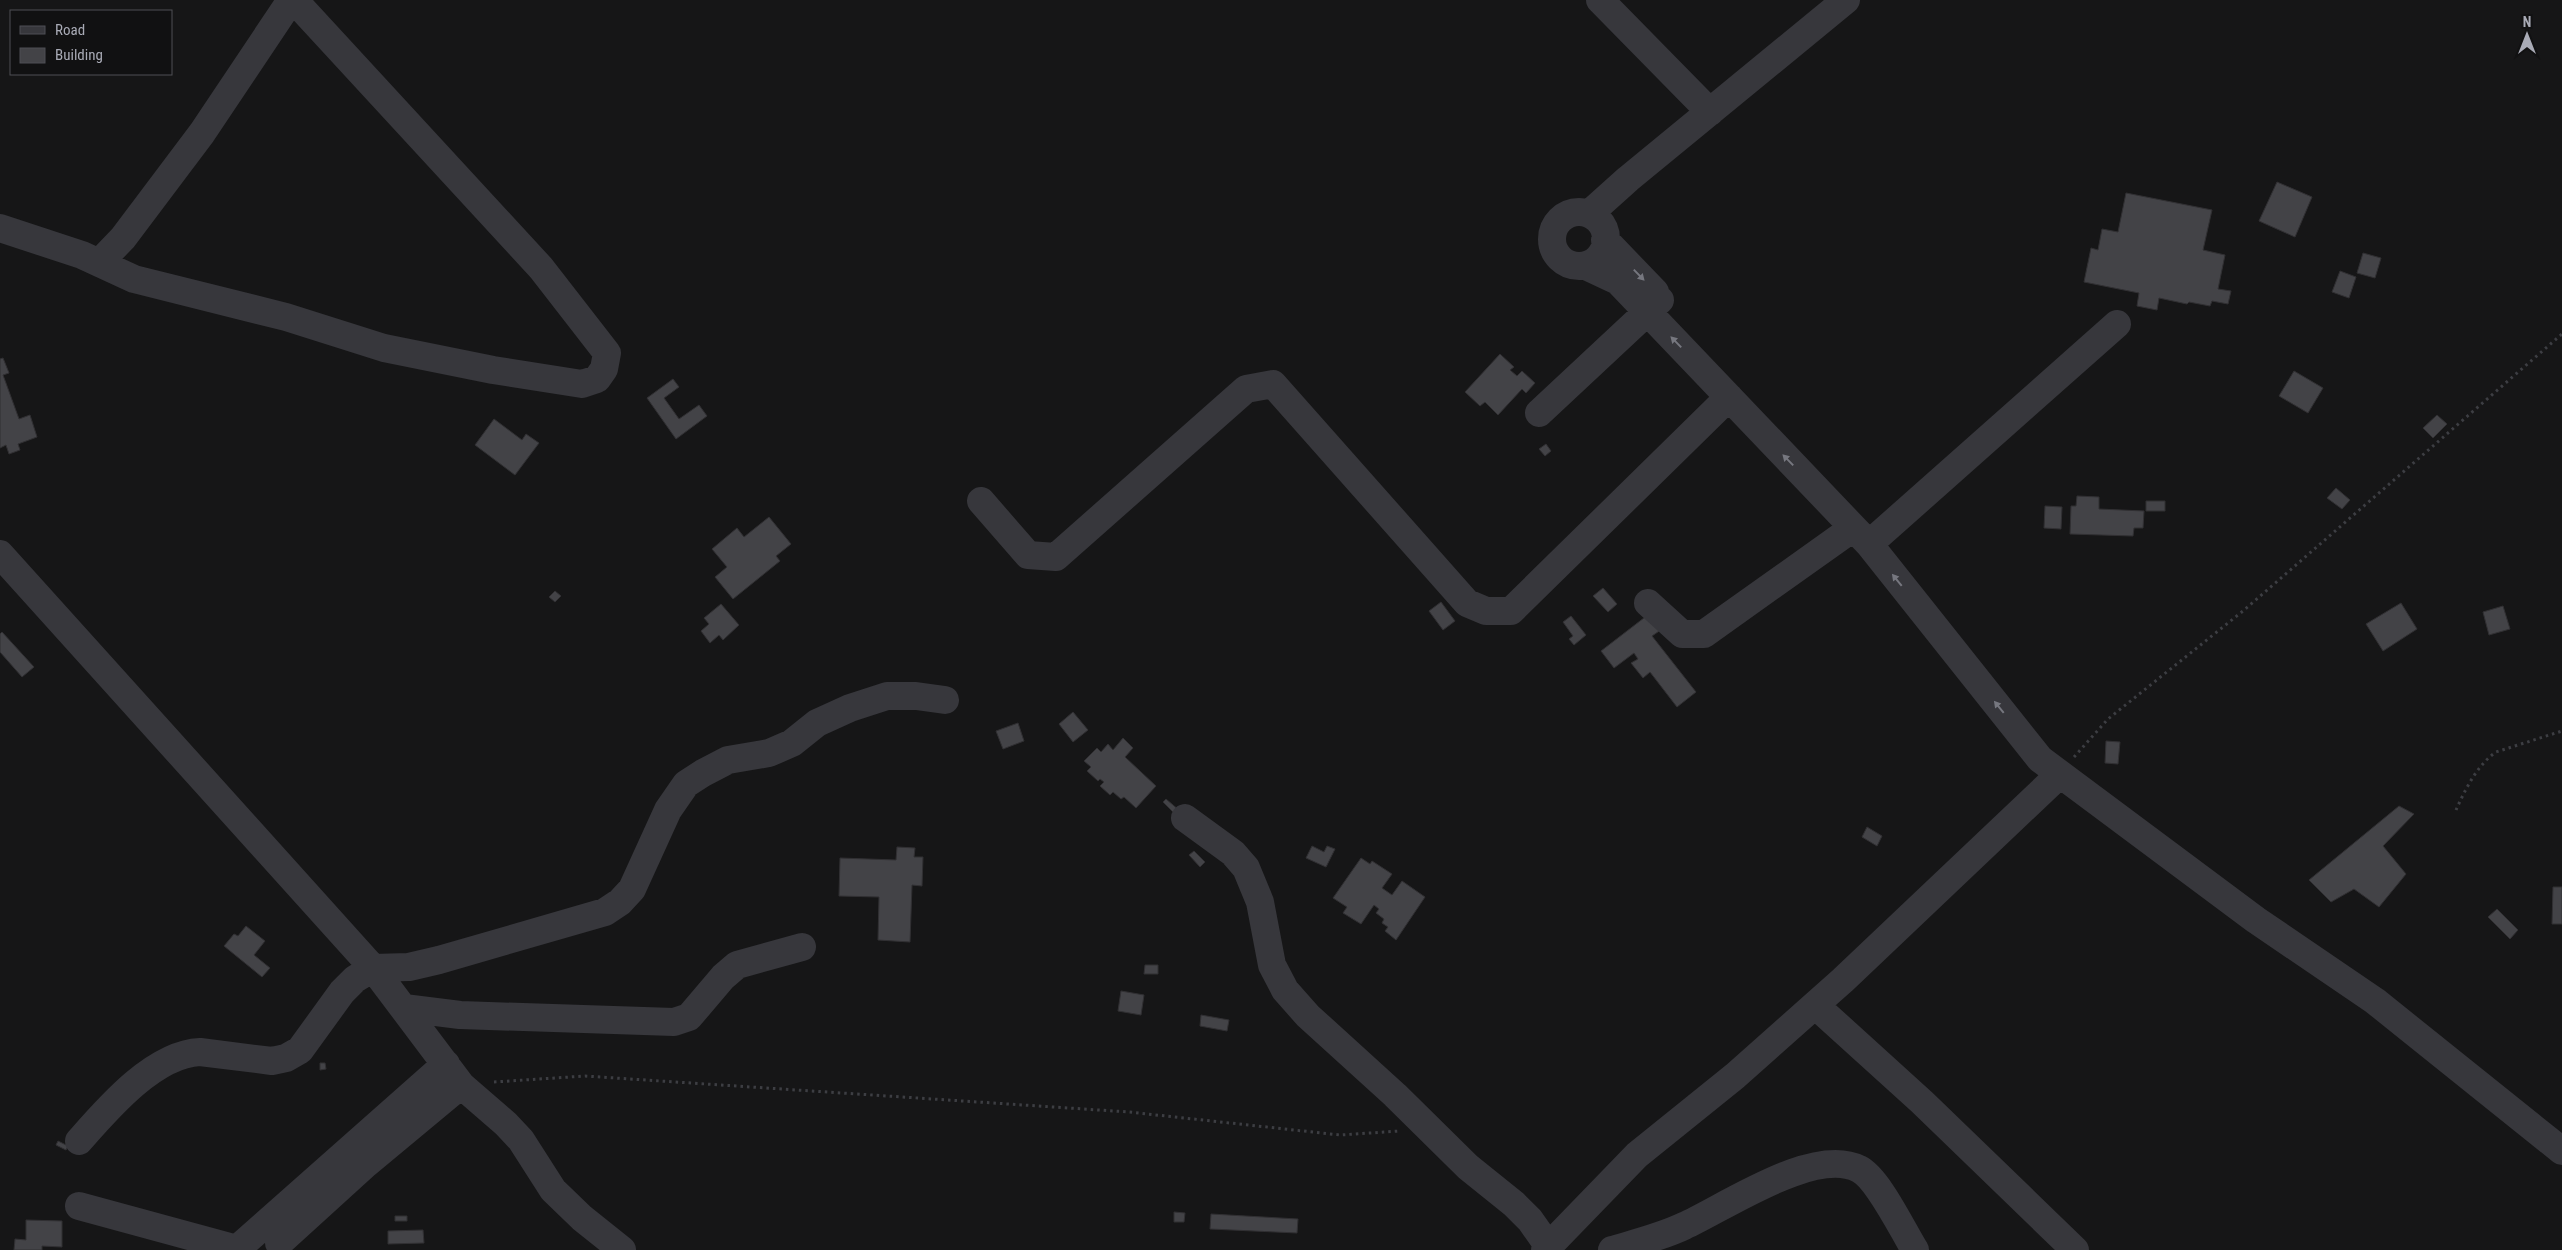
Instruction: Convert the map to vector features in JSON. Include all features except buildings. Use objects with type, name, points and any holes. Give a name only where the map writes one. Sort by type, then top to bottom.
[{"type":"street","points":[[0,228],[82,255],[134,279],[286,317],[384,348],[493,370],[582,384],[597,379],[604,370],[607,353],[540,268],[293,0],[202,133],[123,238],[100,263]]},
{"type":"street","points":[[1600,0],[1710,112]]},
{"type":"street","points":[[1589,214],[1846,0]]},
{"type":"street","points":[[1868,534],[1729,398],[1654,306],[1605,240],[1602,226],[1595,217],[1581,212],[1566,215],[1558,221],[1552,234],[1552,243],[1558,258],[1570,266],[1586,266],[1618,281],[1654,306],[1868,534],[2017,700],[2050,767],[2256,920],[2375,1001],[2562,1151]]},
{"type":"street","points":[[1586,266],[1598,259],[1602,253],[1605,240]]},
{"type":"street","points":[[1539,413],[1654,306]]},
{"type":"street","points":[[1648,603],[1682,634],[1704,634],[1868,534],[2117,324]]},
{"type":"street","points":[[981,502],[1028,554],[1056,557],[1246,389],[1273,384],[1467,604],[1486,611],[1511,611],[1729,398]]},
{"type":"street","points":[[0,554],[373,968],[454,1074],[521,1140],[553,1190],[588,1224],[622,1250]]},
{"type":"street","points":[[79,1141],[113,1103],[169,1060],[188,1052],[272,1060],[286,1058],[300,1050],[342,992],[354,979],[373,968],[409,967],[439,960],[606,912],[620,902],[632,889],[668,810],[686,784],[728,760],[769,754],[792,744],[818,723],[850,708],[887,696],[916,696],[945,700]]},
{"type":"street","points":[[1185,818],[1233,853],[1246,868],[1260,902],[1272,965],[1285,990],[1308,1016],[1395,1095],[1428,1130],[1468,1167],[1514,1204],[1530,1220],[1547,1248],[1637,1154],[1735,1076],[1815,1004],[2050,767]]},
{"type":"street","points":[[404,1008],[460,1016],[674,1022],[690,1017],[722,977],[737,965],[802,947]]},
{"type":"street","points":[[1815,1004],[1922,1102],[2075,1250]]},
{"type":"street","points":[[79,1206],[238,1250],[454,1074]]},
{"type":"street","points":[[279,1243],[366,1164],[454,1074]]},
{"type":"street","points":[[1612,1250],[1684,1227],[1754,1189],[1805,1169],[1832,1163],[1860,1169],[1877,1186],[1915,1250]]},
{"type":"path","points":[[2050,767],[2243,611],[2562,334]]},
{"type":"path","points":[[2456,810],[2465,789],[2488,757],[2496,752],[2562,731]]},
{"type":"path","points":[[454,1074],[585,1076],[1129,1112],[1340,1135],[1428,1130]]}]
